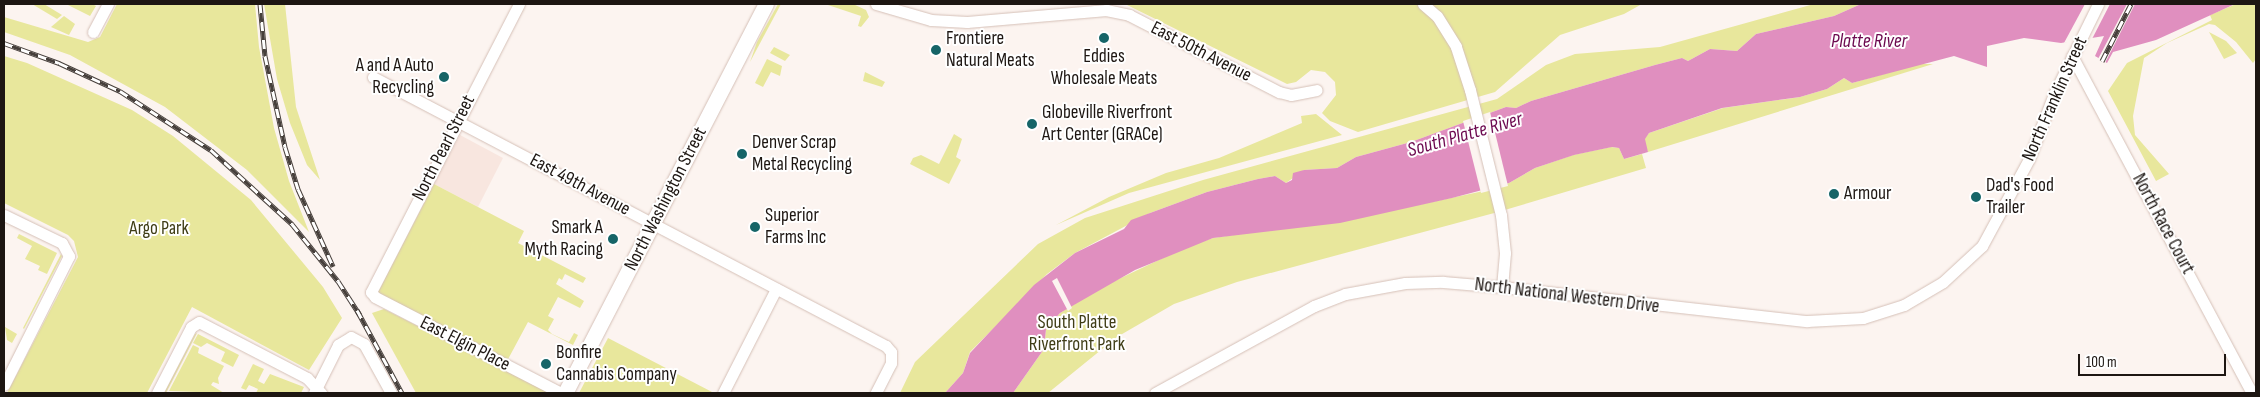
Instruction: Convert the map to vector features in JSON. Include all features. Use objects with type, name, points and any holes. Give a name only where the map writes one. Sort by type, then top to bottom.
[{"type":"main road","name":"North Washington Street","points":[[565,393],[766,4]]},
{"type":"street","points":[[93,32],[108,4]]},
{"type":"street","name":"North Pearl Street","points":[[371,292],[519,4]]},
{"type":"street","name":"East 50th Avenue","points":[[876,4],[931,20],[967,22],[1106,10],[1129,15],[1279,92],[1291,95],[1317,90]]},
{"type":"street","points":[[1423,4],[1437,16],[1456,47],[1470,90],[1501,215],[1505,253],[1502,287]]},
{"type":"street","name":"North Franklin Street","points":[[1982,246],[2004,211],[2029,159],[2072,56],[2098,4]]},
{"type":"street","name":"North Race Court","points":[[2072,56],[2252,393]]},
{"type":"street","name":"East 49th Avenue","points":[[373,77],[886,346],[891,352],[891,363],[876,393]]},
{"type":"street","points":[[4,215],[62,244],[68,253],[66,265],[4,385]]},
{"type":"street","name":"North National Western Drive","points":[[1155,393],[1270,328],[1345,294],[1405,283],[1443,282],[1502,287],[1747,317],[1835,320],[1863,318],[1904,305],[1943,282],[1982,246]]},
{"type":"street","points":[[723,393],[776,289]]},
{"type":"street","name":"East Elgin Place","points":[[371,292],[561,393]]},
{"type":"street","points":[[157,393],[191,326],[203,323],[307,378],[317,392]]},
{"type":"street","points":[[317,392],[338,345],[351,337],[364,344],[391,393]]},
{"type":"shaded area","points":[[460,135],[503,158],[478,207],[434,184]]},
{"type":"green space","points":[[32,4],[44,4],[62,15],[57,19]]},
{"type":"green space","points":[[66,4],[92,4],[96,6],[90,16]]},
{"type":"green space","points":[[117,4],[255,4],[259,47],[274,128],[289,181],[309,232],[247,170],[165,107],[70,55],[4,32],[4,17],[88,42],[100,37]]},
{"type":"green space","points":[[264,4],[285,4],[296,107],[320,180],[307,165],[290,123],[277,79]]},
{"type":"green space","points":[[778,4],[781,4],[750,62],[757,42]]},
{"type":"green space","points":[[825,4],[853,4],[866,10],[869,17],[861,27],[858,26],[861,16]]},
{"type":"green space","points":[[1125,4],[1642,4],[1624,14],[1560,35],[1495,92],[1358,132],[1330,121],[1322,113],[1336,95],[1335,82],[1325,72],[1311,70],[1296,82],[1287,84]]},
{"type":"green space","points":[[1814,4],[1861,4],[1834,16],[1756,34],[1737,51],[1710,49],[1688,61],[1682,58],[1531,101],[1516,108],[1506,107],[1411,142],[1356,157],[1337,168],[1304,170],[1286,183],[1275,176],[1258,179],[1207,192],[1150,213],[1075,253],[1047,274],[970,352],[963,373],[945,393],[900,393],[915,362],[1038,244],[1085,218],[1203,180],[1497,99],[1546,65],[1575,54],[1660,47]]},
{"type":"green space","points":[[2236,4],[2256,4],[2256,59],[2253,63],[2236,42],[2215,25],[2209,24],[2167,43],[2144,58],[2133,116],[2135,135],[2169,174],[2156,181],[2108,91],[2127,63],[2212,20],[2210,15]]},
{"type":"green space","points":[[64,16],[75,24],[69,35],[51,27]]},
{"type":"green space","points":[[2209,32],[2226,41],[2237,53],[2224,59]]},
{"type":"green space","points":[[774,47],[790,55],[785,61],[770,53]]},
{"type":"green space","name":"Argo Park","points":[[4,56],[27,63],[132,110],[173,136],[251,200],[323,287],[342,318],[309,370],[192,307],[147,393],[7,393],[78,257],[74,241],[68,235],[4,203]]},
{"type":"green space","points":[[767,59],[782,66],[780,76],[771,72],[763,87],[755,83]]},
{"type":"green space","points":[[1919,64],[1933,64],[1648,152],[1645,145],[1644,139],[1649,133],[1723,108],[1800,97],[1827,89],[1844,78],[1852,83]]},
{"type":"green space","points":[[865,72],[885,82],[882,87],[863,81]]},
{"type":"green space","points":[[1316,114],[1342,135],[1129,193],[1056,225],[1109,197],[1166,173],[1219,158],[1302,123],[1301,116]]},
{"type":"green space","points":[[954,134],[962,139],[956,157],[961,160],[949,184],[910,164],[913,158],[921,155],[939,164]]},
{"type":"green space","name":"South Platte Riverfront Park","points":[[1611,147],[1619,148],[1624,159],[1642,154],[1646,168],[1498,212],[1237,282],[1174,304],[1117,337],[1048,393],[1013,393],[1044,349],[1046,329],[1060,313],[1104,286],[1186,247],[1213,238],[1375,214],[1479,192],[1509,183],[1535,168],[1573,155]]},
{"type":"green space","points":[[434,184],[524,231],[518,243],[586,278],[583,283],[565,274],[562,280],[559,278],[556,284],[584,301],[580,308],[558,297],[548,316],[554,319],[548,330],[552,334],[569,342],[574,333],[578,335],[573,345],[528,322],[507,361],[377,294]]},
{"type":"green space","points":[[19,234],[57,253],[47,274],[38,270],[40,266],[25,259],[32,246],[17,238]]},
{"type":"green space","points":[[61,254],[62,256],[24,329],[23,328]]},
{"type":"green space","points":[[384,309],[550,393],[416,393],[372,313]]},
{"type":"green space","points":[[5,327],[17,334],[12,343],[7,340]]},
{"type":"green space","points":[[197,333],[166,393],[164,393],[195,334]]},
{"type":"green space","points":[[198,334],[239,355],[233,367],[221,361],[225,352],[207,343],[201,347],[193,343]]},
{"type":"green space","points":[[608,338],[714,393],[579,393]]},
{"type":"green space","points":[[193,345],[199,348],[198,353],[224,366],[218,378],[219,384],[213,382],[211,385],[224,393],[169,391]]},
{"type":"green space","points":[[253,364],[264,369],[258,381],[264,384],[270,374],[304,387],[301,393],[256,393],[258,389],[249,385],[246,390],[241,388]]},
{"type":"water","name":"Platte River","points":[[1861,4],[2235,4],[2156,40],[2113,52],[2107,63],[2095,56],[2104,36],[2061,43],[2024,38],[1987,46],[1987,67],[1954,56],[1852,83],[1844,78],[1827,89],[1800,97],[1722,108],[1649,133],[1645,139],[1648,152],[1624,159],[1619,148],[1612,147],[1574,155],[1535,168],[1509,183],[1452,198],[1340,223],[1213,238],[1135,270],[1060,313],[1046,329],[1044,349],[1013,393],[945,393],[963,373],[970,353],[1034,285],[1075,253],[1124,229],[1131,220],[1207,192],[1258,179],[1275,176],[1286,183],[1292,180],[1293,173],[1304,170],[1337,168],[1356,157],[1411,142],[1506,107],[1516,108],[1531,101],[1682,58],[1688,61],[1710,49],[1737,51],[1756,34],[1834,16]]},
{"type":"pier","points":[[2085,4],[2110,4],[2092,39],[2064,43]]},
{"type":"pier","points":[[2127,4],[2135,4],[2105,63],[2098,59]]},
{"type":"pier","points":[[1490,112],[1508,186],[1481,193],[1463,121]]},
{"type":"pier","points":[[1057,278],[1072,308],[1068,311],[1052,281]]},
{"type":"railway","points":[[260,4],[265,56],[285,147],[298,189],[333,266]]},
{"type":"railway","points":[[2102,61],[2131,4]]},
{"type":"railway","points":[[4,43],[59,63],[120,91],[211,150],[292,224],[338,281],[360,315]]},
{"type":"railway","points":[[357,310],[402,393]]},
{"type":"place","name":"Eddies Wholesale Meats","points":[[1104,38]]},
{"type":"place","name":"Frontiere Natural Meats","points":[[936,50]]},
{"type":"place","name":"A and A Auto Recycling","points":[[444,77]]},
{"type":"place","name":"Globeville Riverfront Art Center (GRACe)","points":[[1032,124]]},
{"type":"place","name":"Denver Scrap Metal Recycling","points":[[742,154]]},
{"type":"place","name":"Armour","points":[[1834,194]]},
{"type":"place","name":"Dad's Food Trailer","points":[[1976,197]]},
{"type":"place","name":"Superior Farms Inc","points":[[755,227]]},
{"type":"place","name":"Smark A Myth Racing","points":[[613,239]]},
{"type":"place","name":"Bonfire Cannabis Company","points":[[546,364]]},
{"type":"water label","name":"South Platte River","points":[[1465,135]]}]
